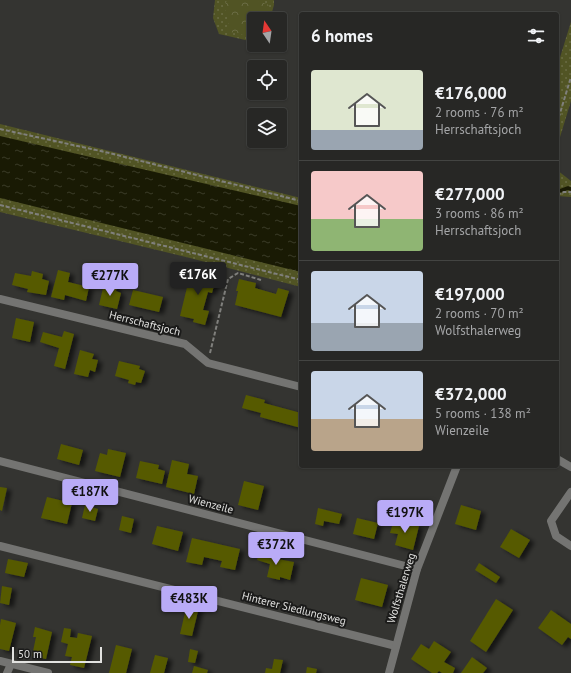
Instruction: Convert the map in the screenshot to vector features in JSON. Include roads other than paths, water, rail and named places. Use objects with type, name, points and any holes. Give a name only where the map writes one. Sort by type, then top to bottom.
[{"type":"street","name":"Herrschaftsjoch","points":[[0,299],[185,344],[208,363],[299,386]]},
{"type":"street","points":[[559,460],[571,468]]},
{"type":"street","name":"Wienzeile","points":[[0,461],[417,569]]},
{"type":"street","name":"Wolfsthalerweg","points":[[391,673],[396,646],[417,569],[456,468]]},
{"type":"street","points":[[571,492],[551,521],[556,536],[571,546]]},
{"type":"street","name":"Hinterer Siedlungsweg","points":[[0,546],[396,646]]},
{"type":"street","points":[[0,661],[48,673]]},
{"type":"street","points":[[7,673],[11,664]]},
{"type":"water","points":[[0,136],[299,206],[299,272],[0,198]]},
{"type":"waterway","points":[[559,191],[568,188],[571,189]]}]
